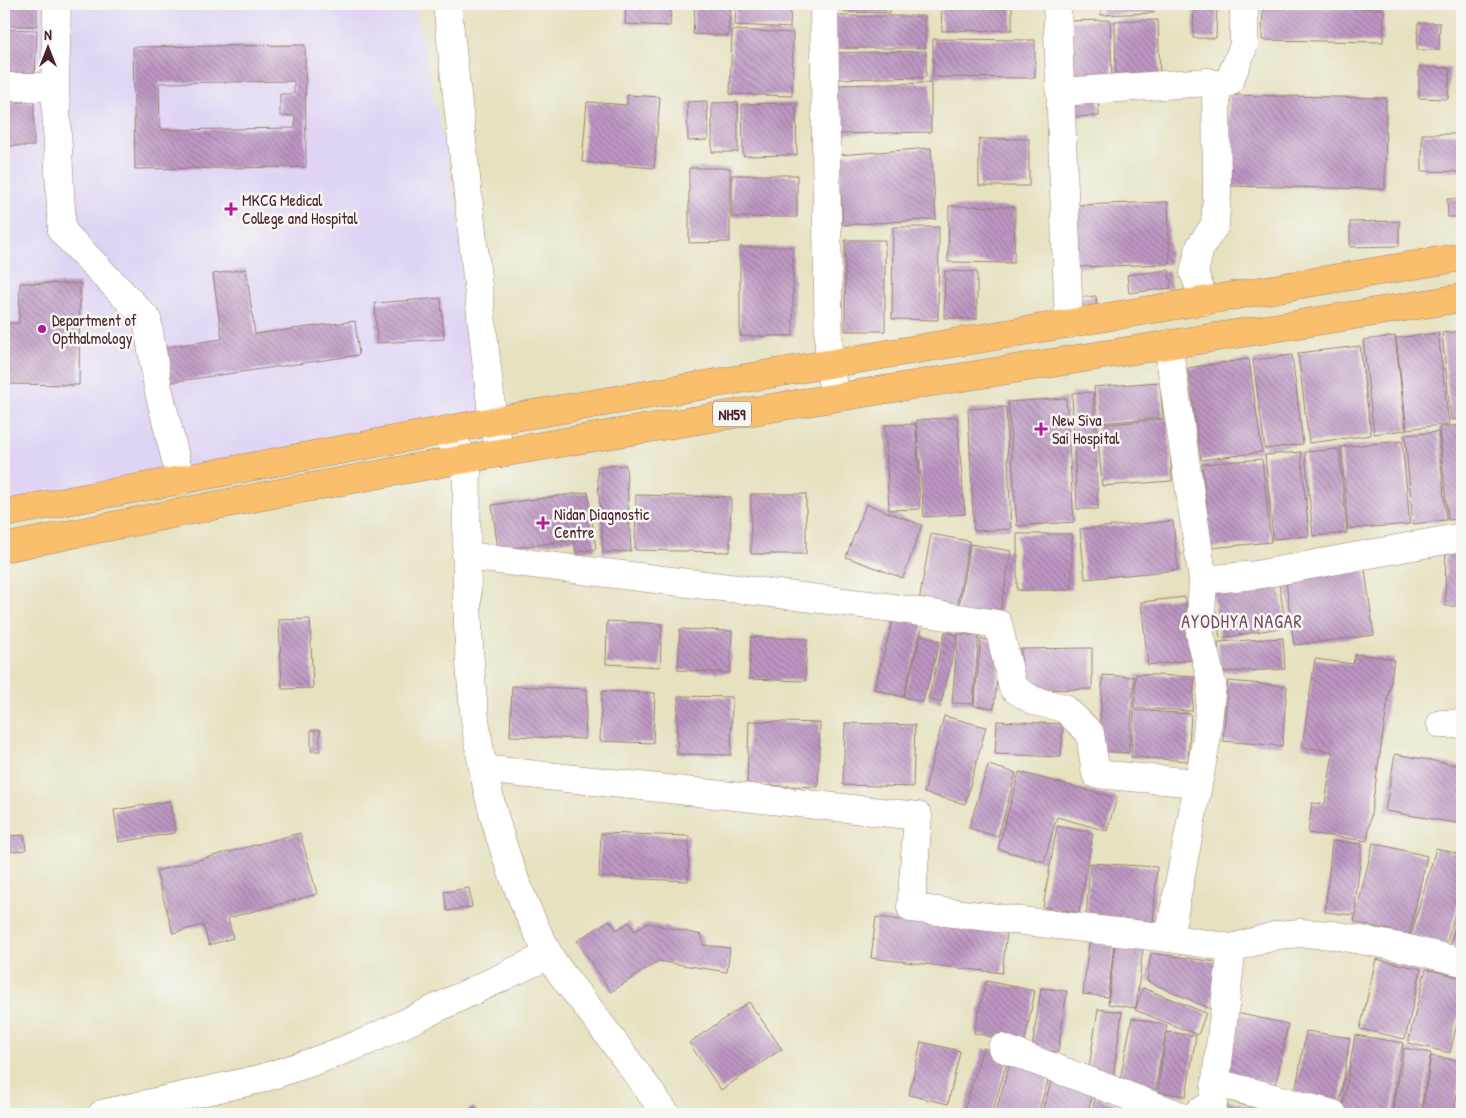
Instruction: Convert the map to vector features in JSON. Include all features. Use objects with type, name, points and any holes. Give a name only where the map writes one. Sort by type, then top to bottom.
[{"type":"highway","points":[[4,513],[527,415],[1462,257]]},
{"type":"highway","name":"NH59","points":[[4,548],[193,510],[501,453],[835,397],[1462,298]]},
{"type":"street","points":[[57,4],[55,87],[62,231],[147,319],[158,388],[181,481]]},
{"type":"street","points":[[447,4],[492,423],[501,453]]},
{"type":"street","points":[[824,4],[829,364],[835,397]]},
{"type":"street","points":[[1057,4],[1069,324]]},
{"type":"street","points":[[1060,92],[1210,82],[1216,85],[1229,82],[1244,45],[1244,4]]},
{"type":"street","points":[[1205,301],[1194,273],[1200,247],[1215,224],[1217,194],[1216,85]]},
{"type":"street","points":[[4,87],[55,87]]},
{"type":"street","points":[[1168,344],[1203,580],[1200,634],[1212,684],[1206,742],[1169,938]]},
{"type":"street","points":[[442,432],[467,459],[466,556],[470,660],[476,726],[497,827],[525,903],[549,955],[666,1114]]},
{"type":"street","points":[[1203,580],[1256,575],[1462,537]]},
{"type":"street","points":[[466,556],[884,606],[998,624],[1013,688],[1034,701],[1064,708],[1090,733],[1096,774],[1198,783]]},
{"type":"street","points":[[484,769],[918,816],[911,908],[1169,938],[1232,948],[1278,935],[1301,933],[1333,935],[1405,948],[1462,962]]},
{"type":"street","points":[[1196,1114],[1213,1104],[1232,948]]},
{"type":"street","points":[[105,1114],[260,1079],[315,1061],[365,1042],[549,955]]},
{"type":"street","points":[[1002,1048],[1176,1114]]},
{"type":"street","points":[[1217,1083],[1333,1114]]},
{"type":"shaded area","name":"MKCG Medical College and Hospital","points":[[4,4],[415,4],[500,414],[4,505]]},
{"type":"building","points":[[8,4],[37,4],[37,26],[8,26]]},
{"type":"building","points":[[626,4],[671,4],[670,26],[625,24]]},
{"type":"building","points":[[695,4],[731,4],[728,36],[693,34]]},
{"type":"building","points":[[736,4],[791,4],[790,28],[735,25]]},
{"type":"building","points":[[844,4],[890,4],[890,13],[844,12]]},
{"type":"building","points":[[941,4],[1012,4],[1012,30],[942,31]]},
{"type":"building","points":[[1101,4],[1154,4],[1154,13],[1101,15]]},
{"type":"building","points":[[1194,4],[1217,4],[1216,38],[1193,38]]},
{"type":"building","points":[[1263,7],[1384,9],[1383,42],[1262,40]]},
{"type":"building","points":[[834,16],[925,16],[925,48],[834,48]]},
{"type":"building","points":[[1110,20],[1112,80],[1068,81],[1067,21]]},
{"type":"building","points":[[1158,20],[1160,79],[1116,80],[1115,21]]},
{"type":"building","points":[[1418,23],[1440,23],[1439,50],[1417,50]]},
{"type":"building","points":[[7,29],[37,30],[35,75],[5,74]]},
{"type":"building","points":[[732,30],[793,33],[792,96],[730,94]]},
{"type":"building","points":[[933,39],[1035,40],[1035,78],[933,77]]},
{"type":"building","points":[[305,45],[306,167],[135,169],[133,47]],"holes":[[[294,81],[294,94],[280,94],[280,116],[295,116],[295,128],[160,130],[159,83]]]},
{"type":"building","points":[[926,51],[926,77],[835,79],[835,53]]},
{"type":"building","points":[[1419,67],[1450,68],[1448,99],[1419,98]]},
{"type":"building","points":[[931,83],[931,132],[835,134],[835,85]]},
{"type":"building","points":[[627,95],[660,97],[654,168],[582,162],[587,102],[627,105]]},
{"type":"building","points":[[1229,95],[1386,98],[1385,189],[1227,186]]},
{"type":"building","points":[[1098,97],[1099,116],[1067,117],[1067,98]]},
{"type":"building","points":[[707,101],[708,140],[688,141],[687,102]]},
{"type":"building","points":[[7,102],[34,102],[34,146],[7,146]]},
{"type":"building","points":[[738,102],[738,152],[712,152],[712,103]]},
{"type":"building","points":[[796,103],[797,155],[743,156],[742,104]]},
{"type":"building","points":[[1422,134],[1462,134],[1462,172],[1422,171]]},
{"type":"building","points":[[979,139],[1029,139],[1029,186],[979,186]]},
{"type":"building","points":[[931,148],[936,219],[843,225],[839,155]]},
{"type":"building","points":[[689,168],[730,168],[730,242],[689,243]]},
{"type":"building","points":[[732,175],[797,175],[797,217],[732,217]]},
{"type":"building","points":[[1447,199],[1462,199],[1462,217],[1448,217]]},
{"type":"building","points":[[1168,202],[1170,264],[1077,267],[1075,205]]},
{"type":"building","points":[[949,206],[1015,207],[1014,263],[948,262]]},
{"type":"building","points":[[1399,221],[1399,246],[1350,247],[1350,222]]},
{"type":"building","points":[[893,227],[939,227],[938,320],[892,319]]},
{"type":"building","points":[[845,240],[885,240],[885,331],[845,331]]},
{"type":"building","points":[[740,247],[793,247],[793,336],[740,336]]},
{"type":"building","points":[[246,269],[255,334],[355,321],[359,355],[171,382],[166,347],[222,339],[213,274]]},
{"type":"building","points":[[1169,270],[1171,288],[1129,293],[1127,275]]},
{"type":"building","points":[[945,271],[977,272],[977,319],[944,318]]},
{"type":"building","name":"Department of Opthalmology","points":[[20,283],[80,284],[79,385],[4,384],[4,323],[19,323]]},
{"type":"building","points":[[1096,296],[1097,310],[1077,312],[1076,298]]},
{"type":"building","points":[[441,298],[444,339],[377,343],[375,303]]},
{"type":"building","points":[[1462,331],[1462,419],[1451,420],[1442,333]]},
{"type":"building","points":[[1438,333],[1449,424],[1407,429],[1396,338]]},
{"type":"building","points":[[1395,336],[1406,430],[1374,434],[1363,340]]},
{"type":"building","points":[[1360,346],[1371,435],[1309,443],[1298,353]]},
{"type":"building","points":[[1292,355],[1303,444],[1265,449],[1253,360]]},
{"type":"building","points":[[1249,359],[1262,452],[1201,460],[1188,368]]},
{"type":"building","points":[[1160,382],[1163,418],[1097,423],[1094,387]]},
{"type":"building","points":[[1093,392],[1098,509],[1077,509],[1072,393]]},
{"type":"building","points":[[1066,398],[1074,522],[1017,526],[1008,402]]},
{"type":"building","points":[[1006,407],[1011,529],[974,531],[968,409]]},
{"type":"building","points":[[957,417],[965,514],[924,517],[916,420]]},
{"type":"building","points":[[1168,419],[1172,481],[1102,486],[1097,425]]},
{"type":"building","points":[[916,424],[920,509],[889,510],[885,425]]},
{"type":"building","points":[[1462,425],[1462,519],[1448,520],[1439,427]]},
{"type":"building","points":[[1438,432],[1446,520],[1413,524],[1405,435]]},
{"type":"building","points":[[1402,441],[1410,524],[1348,529],[1341,447]]},
{"type":"building","points":[[1339,449],[1347,533],[1313,536],[1305,452]]},
{"type":"building","points":[[1301,452],[1309,536],[1273,539],[1265,455]]},
{"type":"building","points":[[1262,459],[1271,542],[1211,548],[1202,464]]},
{"type":"building","points":[[626,465],[631,551],[603,553],[597,467]]},
{"type":"building","name":"Nidan Diagnostic Centre","points":[[588,492],[596,549],[576,552],[574,540],[498,550],[492,505]]},
{"type":"building","points":[[751,494],[806,494],[806,554],[751,554]]},
{"type":"building","points":[[636,495],[731,497],[730,552],[635,550]]},
{"type":"building","points":[[866,504],[922,525],[903,578],[846,557]]},
{"type":"building","points":[[1173,521],[1178,570],[1085,579],[1080,529]]},
{"type":"building","points":[[931,534],[969,541],[957,608],[919,601]]},
{"type":"building","points":[[1017,534],[1072,534],[1072,590],[1017,590]]},
{"type":"building","points":[[1446,542],[1462,543],[1462,606],[1445,606]]},
{"type":"building","points":[[970,544],[1011,551],[999,619],[958,612]]},
{"type":"building","points":[[1364,563],[1374,635],[1294,645],[1285,573]]},
{"type":"building","points":[[1278,577],[1286,627],[1220,638],[1212,587]]},
{"type":"building","points":[[1185,597],[1192,660],[1148,665],[1141,602]]},
{"type":"building","points":[[894,616],[923,625],[903,697],[874,689]]},
{"type":"building","points":[[310,619],[313,688],[282,689],[279,620]]},
{"type":"building","points":[[607,621],[662,624],[660,667],[606,664]]},
{"type":"building","points":[[680,629],[732,631],[730,673],[678,670]]},
{"type":"building","points":[[945,632],[958,635],[941,703],[928,699]]},
{"type":"building","points":[[958,634],[979,636],[973,704],[952,703]]},
{"type":"building","points":[[921,635],[940,641],[923,702],[904,697]]},
{"type":"building","points":[[751,637],[807,639],[805,681],[749,679]]},
{"type":"building","points":[[1283,638],[1285,669],[1220,672],[1218,642]]},
{"type":"building","points":[[981,639],[1001,641],[994,708],[974,706]]},
{"type":"building","points":[[1092,648],[1092,689],[1022,690],[1021,649]]},
{"type":"building","points":[[1355,654],[1394,659],[1367,841],[1308,833],[1312,803],[1325,804],[1333,752],[1302,747],[1315,659],[1353,664]]},
{"type":"building","points":[[1136,674],[1195,677],[1192,711],[1134,708]]},
{"type":"building","points":[[1103,675],[1134,677],[1129,753],[1098,751]]},
{"type":"building","points":[[1228,681],[1287,686],[1282,746],[1223,741]]},
{"type":"building","points":[[512,686],[587,689],[585,739],[510,736]]},
{"type":"building","points":[[602,691],[655,693],[653,743],[600,741]]},
{"type":"building","points":[[678,696],[732,697],[731,755],[677,754]]},
{"type":"building","points":[[1134,710],[1191,714],[1188,761],[1131,757]]},
{"type":"building","points":[[944,716],[986,727],[965,804],[924,793]]},
{"type":"building","points":[[749,721],[820,723],[818,787],[747,785]]},
{"type":"building","points":[[997,721],[1063,724],[1061,757],[995,754]]},
{"type":"building","points":[[845,723],[915,725],[913,787],[843,785]]},
{"type":"building","points":[[311,730],[320,730],[320,751],[311,751]]},
{"type":"building","points":[[1395,754],[1462,766],[1462,824],[1385,811]]},
{"type":"building","points":[[988,765],[1016,773],[998,837],[969,828]]},
{"type":"building","points":[[1019,772],[1117,798],[1107,831],[1057,817],[1044,862],[998,849]]},
{"type":"building","points":[[170,801],[175,833],[119,842],[114,810]]},
{"type":"building","points":[[1057,826],[1093,833],[1079,913],[1043,907]]},
{"type":"building","points":[[300,833],[317,894],[228,918],[233,938],[209,945],[203,925],[173,933],[156,871]]},
{"type":"building","points":[[601,833],[689,836],[688,881],[599,877]]},
{"type":"building","points":[[24,835],[26,850],[8,852],[7,836]]},
{"type":"building","points":[[1332,841],[1362,844],[1354,915],[1325,912]]},
{"type":"building","points":[[1373,843],[1427,856],[1409,935],[1354,922]]},
{"type":"building","points":[[1436,848],[1462,855],[1462,889],[1446,945],[1411,935]]},
{"type":"building","points":[[1090,863],[1157,867],[1153,924],[1086,919]]},
{"type":"building","points":[[469,888],[472,907],[447,911],[444,892]]},
{"type":"building","points":[[1462,901],[1462,948],[1450,945]]},
{"type":"building","points":[[876,917],[1007,932],[1002,973],[871,958]]},
{"type":"building","points":[[610,920],[616,930],[629,922],[635,931],[647,923],[702,935],[703,945],[730,948],[727,972],[658,961],[611,992],[577,941]]},
{"type":"building","points":[[1089,942],[1114,945],[1108,997],[1083,994]]},
{"type":"building","points":[[1115,944],[1143,947],[1136,1008],[1108,1004]]},
{"type":"building","points":[[1151,953],[1217,962],[1211,1009],[1147,981]]},
{"type":"building","points":[[1376,959],[1421,969],[1405,1039],[1360,1029]]},
{"type":"building","points":[[1426,969],[1462,978],[1462,1003],[1450,1053],[1408,1043]]},
{"type":"building","points":[[986,981],[1035,991],[1024,1044],[974,1033]]},
{"type":"building","points":[[1041,988],[1067,991],[1058,1052],[1032,1048]]},
{"type":"building","points":[[1143,988],[1206,1013],[1198,1035],[1135,1010]]},
{"type":"building","points":[[749,1002],[782,1049],[721,1090],[689,1043]]},
{"type":"building","points":[[1098,1009],[1122,1012],[1113,1078],[1088,1074]]},
{"type":"building","points":[[1236,1013],[1288,1024],[1276,1084],[1224,1074]]},
{"type":"building","points":[[1132,1018],[1167,1025],[1155,1093],[1119,1086]]},
{"type":"building","points":[[1306,1031],[1350,1038],[1339,1107],[1294,1100]]},
{"type":"building","points":[[1167,1032],[1196,1036],[1186,1096],[1157,1092]]},
{"type":"building","points":[[1355,1035],[1403,1043],[1391,1114],[1342,1113]]},
{"type":"building","points":[[921,1042],[960,1051],[948,1104],[909,1095]]},
{"type":"building","points":[[983,1048],[1009,1056],[992,1114],[963,1114]]},
{"type":"building","points":[[1404,1048],[1431,1053],[1420,1114],[1393,1114]]},
{"type":"building","points":[[1431,1056],[1462,1061],[1454,1114],[1422,1114]]},
{"type":"building","points":[[1011,1059],[1051,1071],[1038,1114],[995,1114]]},
{"type":"building","points":[[1054,1073],[1096,1086],[1087,1114],[1041,1114]]},
{"type":"building","points":[[1096,1097],[1140,1114],[1091,1114]]},
{"type":"building","points":[[1220,1098],[1268,1112],[1268,1114],[1215,1114]]},
{"type":"building","points":[[474,1107],[479,1114],[461,1114]]},
{"type":"place","name":"MKCG Medical College and Hospital","points":[[231,209]]},
{"type":"place","name":"Department of Opthalmology","points":[[42,329]]},
{"type":"place","name":"New Siva Sai Hospital","points":[[1041,429]]},
{"type":"place","name":"Nidan Diagnostic Centre","points":[[543,523]]},
{"type":"district","name":"AYODHYA NAGAR","points":[[1242,621]]}]
